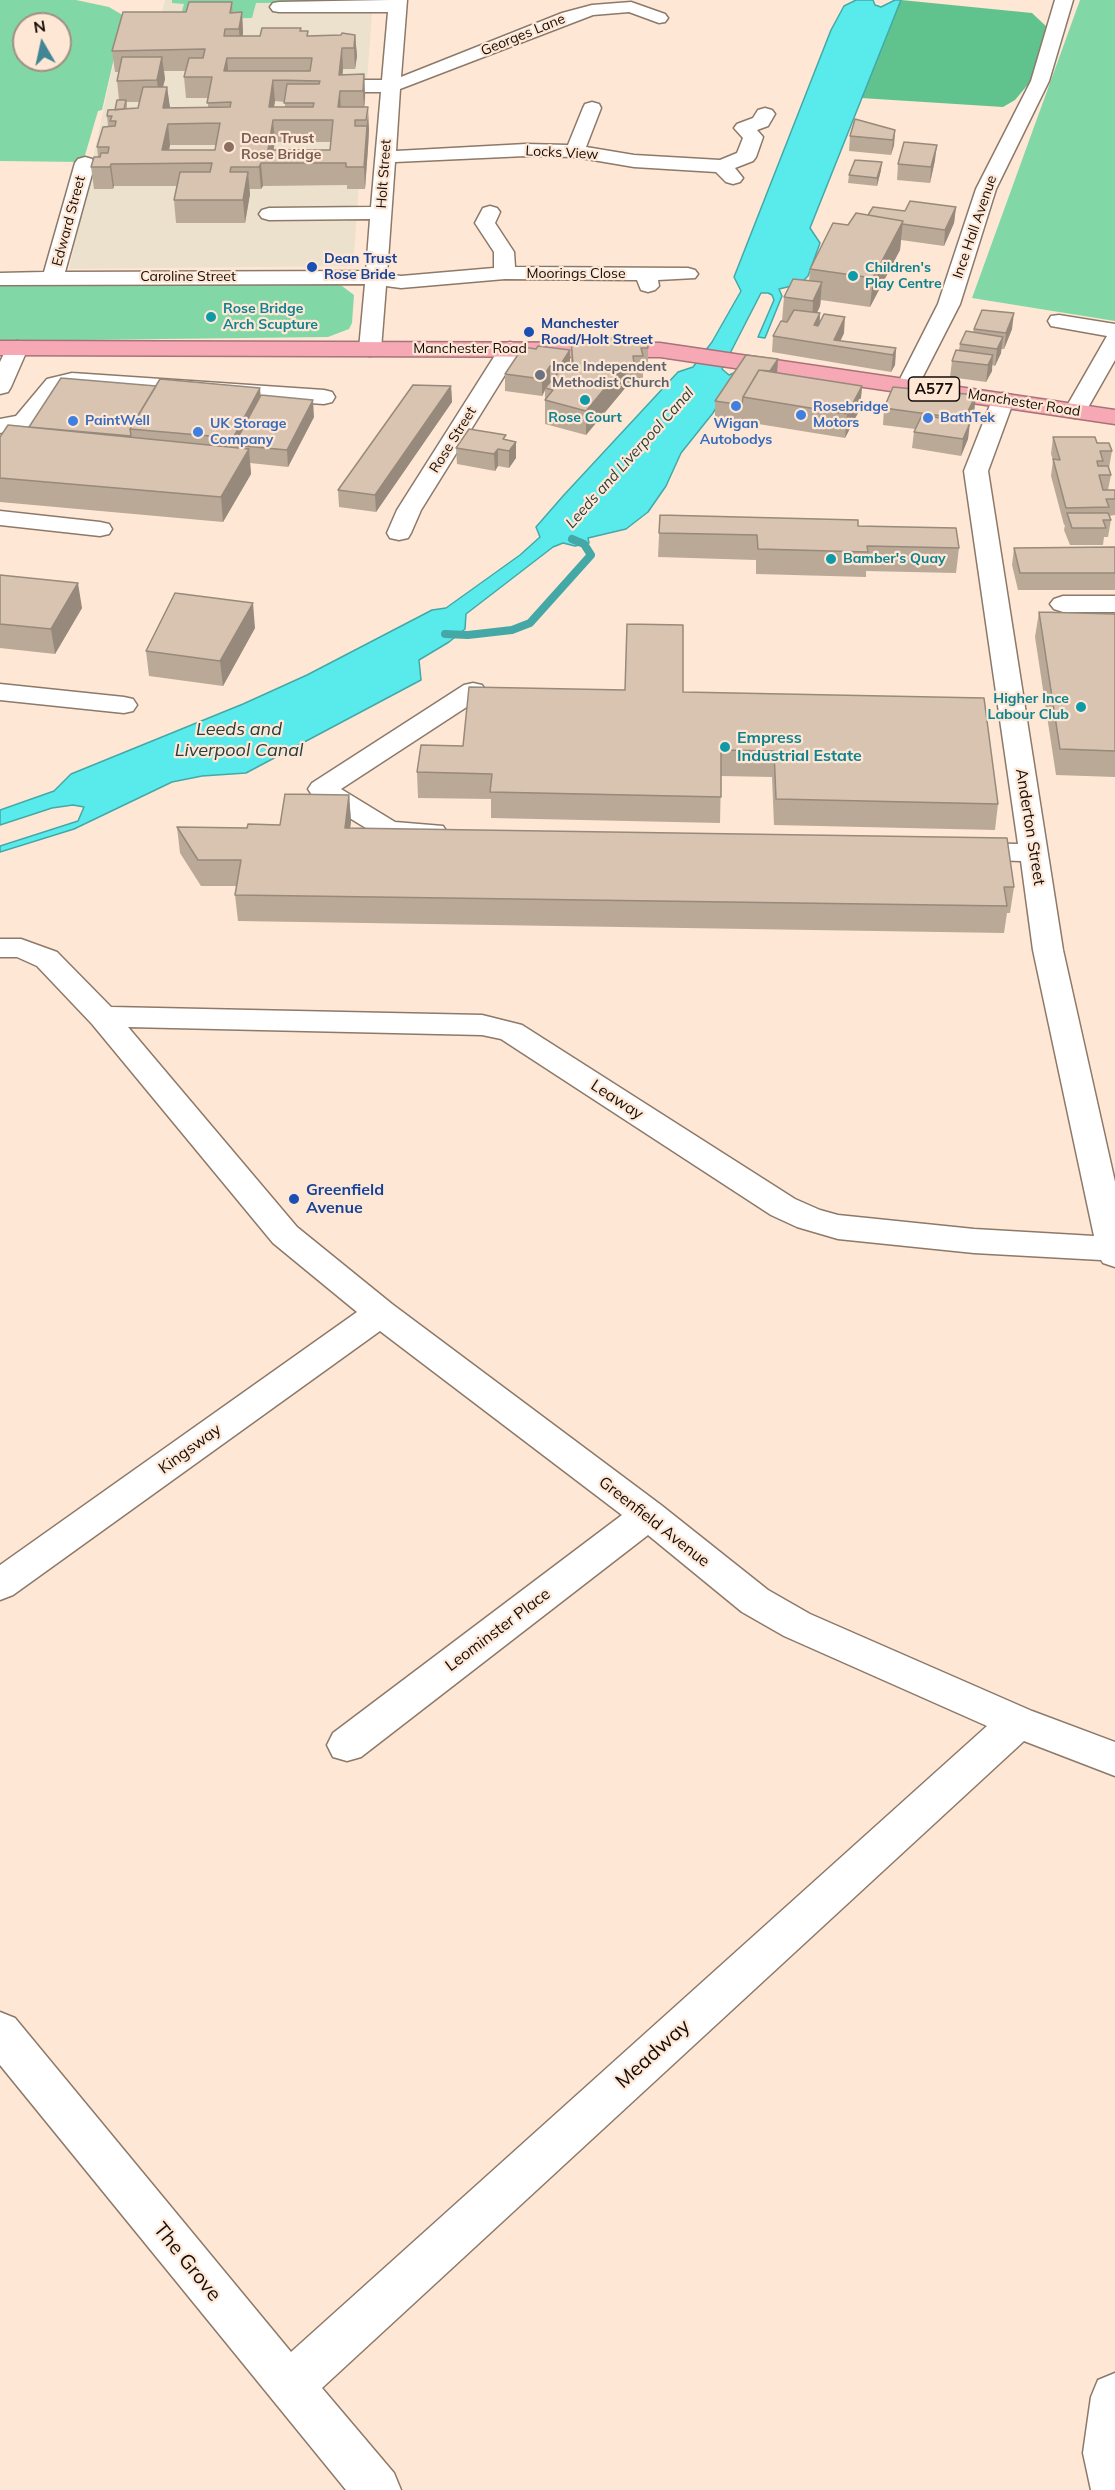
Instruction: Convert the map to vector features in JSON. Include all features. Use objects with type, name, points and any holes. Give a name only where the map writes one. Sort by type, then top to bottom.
[{"type":"highway","name":"Manchester Road","points":[[8,348],[627,349],[689,353],[1115,417]]},
{"type":"street","name":"Ince Hall Avenue","points":[[908,385],[949,304],[986,189],[1040,81],[1064,0]]},
{"type":"street","points":[[279,7],[398,3]]},
{"type":"street","name":"Holt Street","points":[[370,349],[398,3]]},
{"type":"street","name":"Georges Lane","points":[[356,86],[390,86],[413,79],[568,17],[592,10],[631,7],[659,18]]},
{"type":"street","points":[[575,151],[594,106]]},
{"type":"street","name":"Locks View","points":[[386,157],[526,150],[575,151],[634,161],[728,172],[746,158],[753,137],[744,128],[761,122],[765,114]]},
{"type":"street","name":"Edward Street","points":[[53,279],[85,163]]},
{"type":"street","name":"Moorings Close","points":[[499,209],[484,222],[501,245],[506,273]]},
{"type":"street","points":[[269,214],[381,213]]},
{"type":"street","name":"Moorings Close","points":[[376,279],[401,282],[433,281],[506,273],[647,280],[688,274]]},
{"type":"street","name":"Caroline Street","points":[[0,279],[351,276],[376,279]]},
{"type":"street","points":[[1059,321],[1115,331]]},
{"type":"street","points":[[1075,411],[1115,340]]},
{"type":"street","points":[[0,387],[8,348]]},
{"type":"street","name":"Rose Street","points":[[399,533],[409,510],[510,349]]},
{"type":"street","points":[[0,426],[24,421],[56,384],[72,380],[324,397]]},
{"type":"street","name":"Anderton Street","points":[[1003,400],[976,471],[1048,950],[1114,1251]]},
{"type":"street","points":[[0,518],[100,529]]},
{"type":"street","points":[[1063,604],[1115,604]]},
{"type":"street","points":[[461,833],[389,830],[322,789],[473,691]]},
{"type":"street","points":[[0,693],[124,705]]},
{"type":"street","points":[[939,850],[1034,853]]},
{"type":"street","name":"Greenfield Avenue","points":[[0,948],[21,948],[47,959],[104,1017],[285,1235],[380,1313],[648,1515],[755,1601],[797,1625],[1018,1722],[1115,1759]]},
{"type":"street","name":"Leaway","points":[[104,1017],[482,1025],[511,1032],[783,1207],[809,1218],[838,1227],[1114,1251]]},
{"type":"street","name":"Kingsway","points":[[0,1585],[380,1313]]},
{"type":"street","name":"Leominster Place","points":[[347,1744],[648,1515]]},
{"type":"street","name":"Meadway","points":[[289,2386],[1018,1722]]},
{"type":"street","name":"The Grove","points":[[0,2032],[289,2386],[377,2490]]},
{"type":"street","points":[[1115,2397],[1107,2453],[1115,2490]]},
{"type":"shaded area","name":"Dean Trust Rose Bridge","points":[[165,0],[373,0],[353,266],[69,269],[121,28],[158,28]]},
{"type":"green space","points":[[0,0],[76,0],[109,7],[131,20],[121,28],[102,110],[98,111],[83,162],[0,161]]},
{"type":"green space","points":[[172,0],[360,0],[360,2],[256,3],[252,18],[180,19],[184,4],[172,3]]},
{"type":"green space","points":[[901,0],[1032,13],[1048,28],[1035,76],[1015,100],[1003,107],[861,98]]},
{"type":"green space","points":[[1080,0],[1115,0],[1115,321],[972,298]]},
{"type":"green space","points":[[325,283],[342,286],[354,295],[352,323],[349,329],[328,337],[0,341],[0,284]]},
{"type":"water","name":"Leeds and Liverpool Canal","points":[[856,0],[873,0],[875,5],[881,7],[895,0],[901,0],[810,228],[820,243],[808,276],[800,284],[779,289],[782,296],[765,338],[758,337],[774,300],[772,295],[761,293],[722,369],[729,375],[738,371],[713,413],[681,453],[666,486],[648,512],[626,529],[588,538],[589,543],[575,546],[563,543],[553,547],[466,614],[465,629],[449,642],[419,660],[421,680],[246,773],[202,776],[172,782],[74,829],[0,852],[0,846],[78,821],[84,807],[73,805],[52,808],[0,825],[0,810],[54,791],[71,774],[243,704],[307,675],[432,610],[446,608],[520,555],[540,537],[536,527],[563,496],[678,372],[693,367],[712,342],[741,291],[734,277],[831,30],[844,6]]},
{"type":"building","points":[[189,2],[232,2],[230,13],[242,12],[239,29],[225,29],[224,36],[260,36],[262,28],[301,28],[300,31],[308,31],[307,36],[341,35],[342,33],[355,35],[354,48],[342,48],[339,75],[364,74],[363,91],[340,91],[338,107],[368,107],[366,120],[355,120],[355,126],[367,126],[364,167],[346,167],[346,163],[261,163],[259,167],[231,167],[230,172],[248,172],[243,200],[174,200],[180,172],[210,172],[212,163],[111,164],[110,167],[91,167],[94,157],[100,157],[101,153],[108,153],[109,147],[97,147],[103,127],[115,126],[116,121],[110,121],[112,116],[107,116],[108,110],[138,108],[143,87],[167,87],[163,108],[230,107],[231,102],[207,103],[212,77],[184,77],[189,58],[203,58],[205,49],[112,51],[123,12],[186,12]],"holes":[[[227,58],[312,58],[310,71],[224,71]],[[273,80],[320,81],[319,84],[287,84],[284,103],[314,103],[313,107],[269,107]],[[273,120],[333,120],[330,150],[268,150]],[[220,123],[215,150],[162,150],[168,124]]]},
{"type":"building","points":[[122,57],[162,57],[157,80],[117,81]]},
{"type":"building","points":[[117,100],[126,100],[124,109],[115,110]]},
{"type":"building","points":[[855,119],[895,130],[893,140],[850,136]]},
{"type":"building","points":[[904,142],[937,145],[931,167],[898,164]]},
{"type":"building","points":[[855,160],[882,162],[877,178],[849,175]]},
{"type":"building","points":[[910,201],[956,207],[945,230],[902,224],[903,221],[868,215],[873,207],[905,211]]},
{"type":"building","points":[[856,213],[903,221],[873,278],[810,269],[833,223],[848,225]]},
{"type":"building","points":[[793,279],[822,282],[813,301],[784,297]]},
{"type":"building","points":[[794,310],[820,313],[814,325],[818,326],[824,314],[845,317],[834,340],[896,348],[893,355],[773,336],[781,321],[787,322]]},
{"type":"building","points":[[982,310],[1014,313],[1006,333],[974,329]]},
{"type":"building","points":[[966,331],[1003,337],[997,349],[960,344]]},
{"type":"building","points":[[647,337],[648,348],[641,348],[643,356],[633,356],[634,363],[626,363],[586,411],[545,400],[553,390],[545,388],[566,364],[573,364],[571,339]]},
{"type":"building","points":[[538,346],[570,350],[559,367],[550,366],[542,379],[505,374],[523,347],[536,349]]},
{"type":"building","points":[[956,350],[993,355],[988,365],[952,361]]},
{"type":"building","points":[[746,355],[778,359],[770,371],[759,370],[743,397],[742,405],[715,401]]},
{"type":"building","points":[[759,370],[862,386],[847,414],[743,397]]},
{"type":"building","points":[[61,378],[156,386],[130,429],[131,436],[29,427]]},
{"type":"building","points":[[160,379],[260,388],[233,438],[130,429]]},
{"type":"building","points":[[413,385],[451,386],[375,495],[338,490]]},
{"type":"building","points":[[893,387],[976,395],[964,419],[884,408]]},
{"type":"building","points":[[261,395],[313,400],[287,450],[234,445]]},
{"type":"building","points":[[922,415],[970,423],[963,439],[914,432]]},
{"type":"building","points":[[8,425],[249,449],[221,497],[0,478],[0,437]]},
{"type":"building","points":[[469,429],[506,435],[503,439],[516,442],[509,451],[498,449],[494,454],[456,448]]},
{"type":"building","points":[[1053,437],[1095,437],[1097,443],[1109,443],[1112,451],[1100,451],[1103,461],[1097,461],[1098,466],[1108,466],[1111,475],[1099,475],[1103,490],[1115,490],[1115,499],[1106,499],[1109,507],[1066,508],[1053,459],[1060,460]]},
{"type":"building","points":[[1067,513],[1108,513],[1111,520],[1103,520],[1106,528],[1072,528]]},
{"type":"building","points":[[660,515],[858,520],[858,526],[956,528],[959,548],[867,546],[868,552],[758,549],[757,535],[659,533]]},
{"type":"building","points":[[1115,547],[1115,573],[1020,573],[1014,548]]},
{"type":"building","points":[[0,575],[78,583],[51,629],[0,624]]},
{"type":"building","points":[[175,593],[253,603],[220,661],[146,651]]},
{"type":"building","name":"Higher Ince Labour Club","points":[[1039,612],[1115,614],[1115,751],[1060,749]]},
{"type":"building","name":"Empress Industrial Estate","points":[[627,624],[683,625],[683,692],[984,698],[998,804],[776,799],[774,751],[721,750],[721,797],[490,792],[492,774],[417,772],[421,745],[463,746],[469,687],[625,690]]},
{"type":"building","points":[[285,794],[349,795],[345,828],[1007,838],[1014,887],[1004,887],[1007,906],[235,895],[241,860],[198,860],[177,827],[247,828],[248,824],[280,825]]},
{"type":"waterway","points":[[445,634],[468,635],[512,630],[530,623],[591,555],[584,544],[572,539]]},
{"type":"place","name":"Dean Trust Rose Bridge","points":[[229,147]]},
{"type":"place","name":"Dean Trust Rose Bride","points":[[312,267]]},
{"type":"place","name":"Children's Play Centre","points":[[853,276]]},
{"type":"place","name":"Rose Bridge Arch Scupture","points":[[211,317]]},
{"type":"place","name":"Manchester Road/Holt Street","points":[[529,332]]},
{"type":"place","name":"Ince Independent Methodist Church","points":[[540,375]]},
{"type":"place","name":"Rose Court","points":[[585,400]]},
{"type":"place","name":"Wigan Autobodys","points":[[736,406]]},
{"type":"place","name":"Rosebridge Motors","points":[[801,415]]},
{"type":"place","name":"BathTek","points":[[928,418]]},
{"type":"place","name":"PaintWell","points":[[73,421]]},
{"type":"place","name":"UK Storage Company","points":[[198,432]]},
{"type":"place","name":"Bamber's Quay","points":[[831,559]]},
{"type":"place","name":"Higher Ince Labour Club","points":[[1081,707]]},
{"type":"place","name":"Empress Industrial Estate","points":[[725,747]]},
{"type":"place","name":"Greenfield Avenue","points":[[294,1199]]}]
